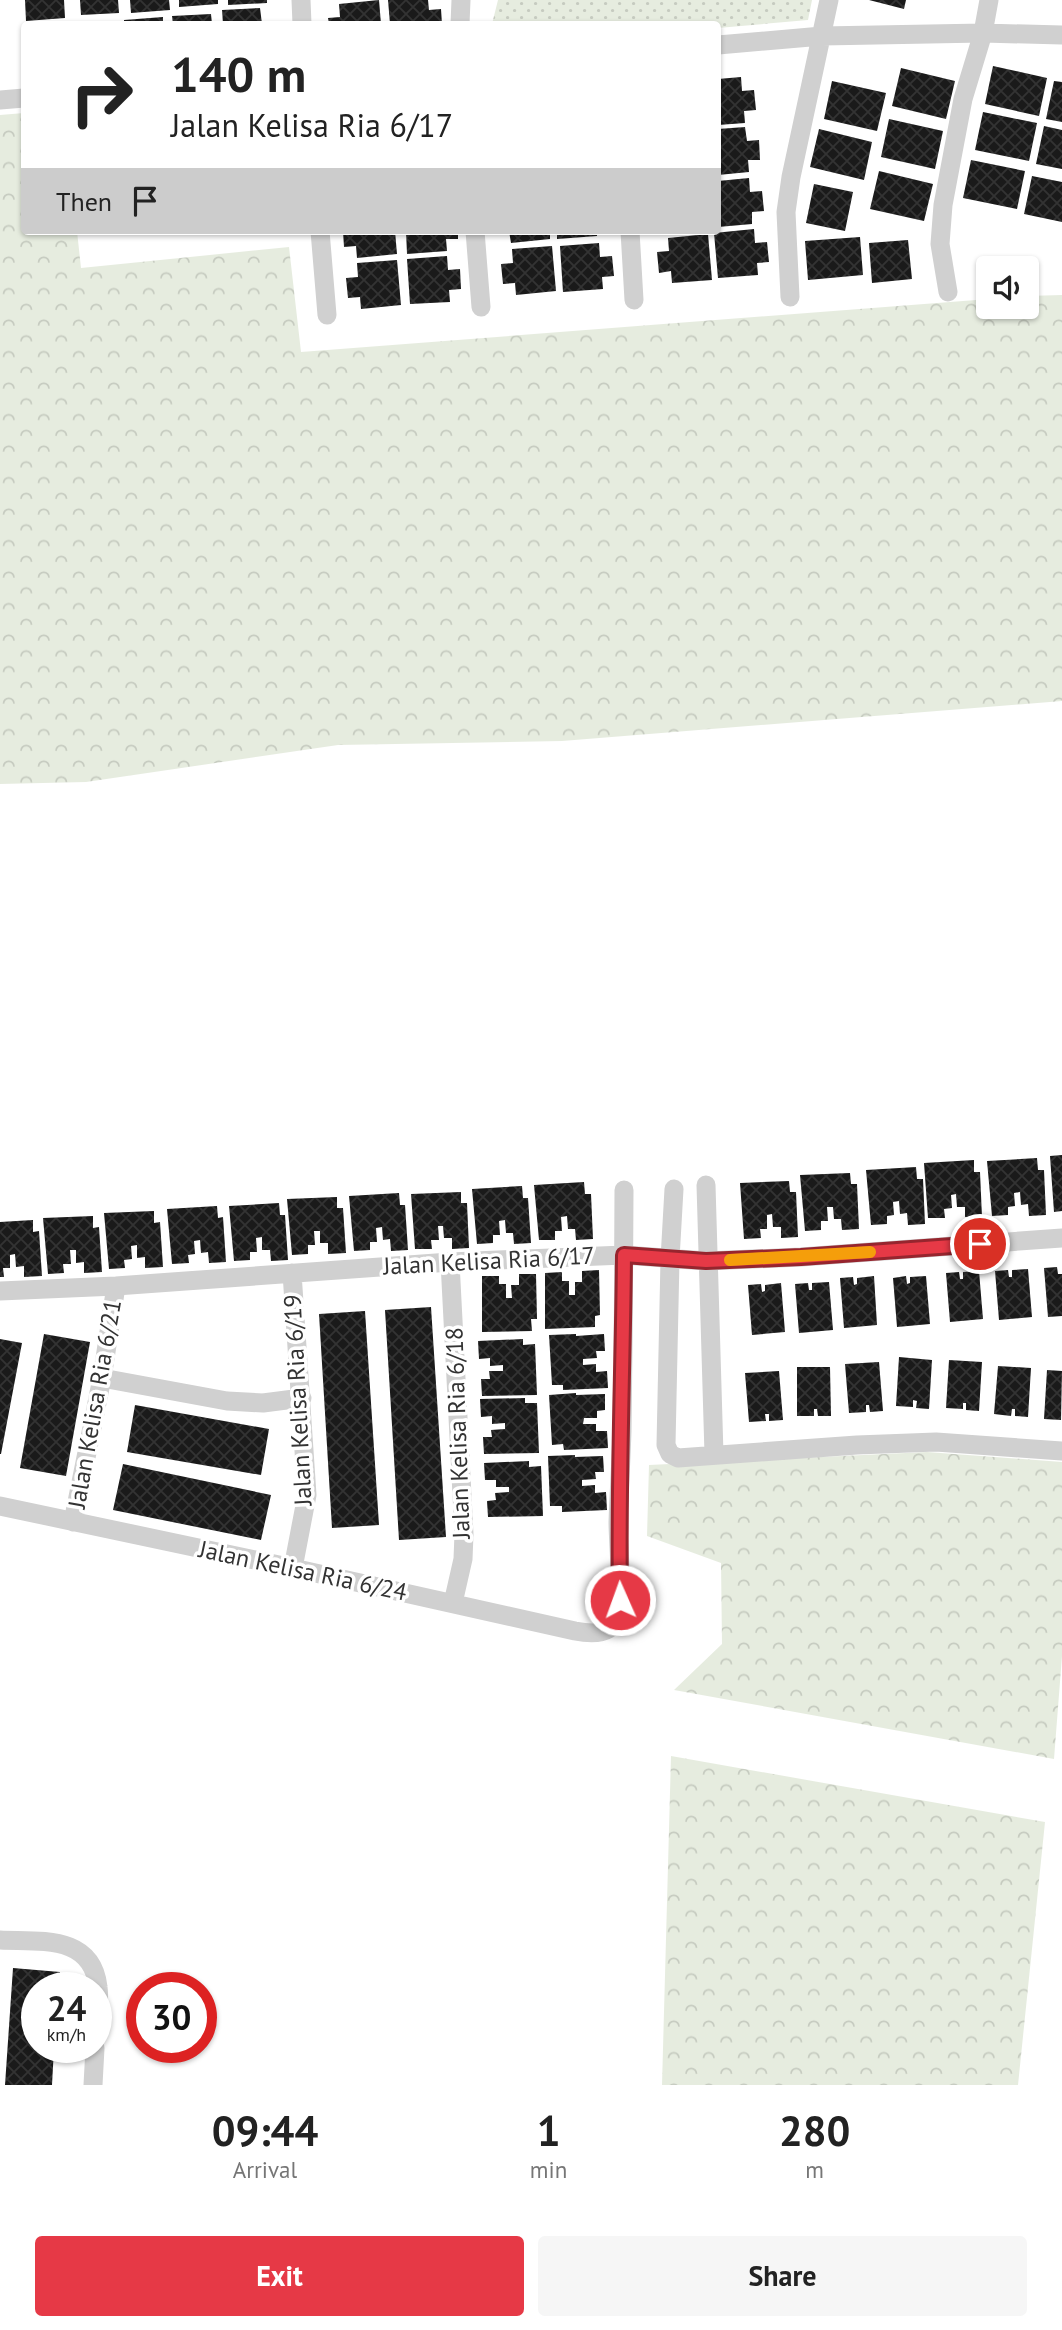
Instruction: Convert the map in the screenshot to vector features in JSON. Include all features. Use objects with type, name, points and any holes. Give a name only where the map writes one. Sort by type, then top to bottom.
[{"type":"street","points":[[301,0],[302,21]]},
{"type":"street","points":[[460,21],[461,0]]},
{"type":"street","points":[[790,297],[786,212],[829,0]]},
{"type":"street","points":[[948,292],[940,244],[943,205],[962,99],[983,33],[989,0]]},
{"type":"street","points":[[721,45],[822,36],[983,33],[1062,36]]},
{"type":"street","points":[[0,100],[21,98]]},
{"type":"street","points":[[320,235],[327,315]]},
{"type":"street","points":[[475,235],[481,307]]},
{"type":"street","points":[[630,235],[634,300]]},
{"type":"street","points":[[706,1185],[713,1454]]},
{"type":"street","points":[[674,1189],[666,1445],[670,1454],[678,1458],[936,1442],[1062,1451]]},
{"type":"street","points":[[624,1190],[624,1255]]},
{"type":"street","name":"Jalan Kelisa Ria 6/17","points":[[0,1291],[116,1286],[450,1262],[624,1255],[706,1261],[801,1257],[1062,1238]]},
{"type":"street","name":"Jalan Kelisa Ria 6/24","points":[[0,1506],[593,1634],[605,1631],[613,1625],[618,1616],[620,1600],[618,1520],[624,1255]]},
{"type":"street","name":"Jalan Kelisa Ria 6/18","points":[[450,1262],[464,1534],[463,1559],[453,1603]]},
{"type":"street","name":"Jalan Kelisa Ria 6/19","points":[[292,1273],[307,1494],[293,1568]]},
{"type":"street","name":"Jalan Kelisa Ria 6/21","points":[[73,1522],[102,1378],[116,1286]]},
{"type":"street","points":[[102,1378],[227,1401],[263,1403],[302,1398]]},
{"type":"street","points":[[0,1941],[49,1942],[69,1946],[83,1953],[92,1963],[94,1972]]},
{"type":"street","points":[[93,2085],[94,2063]]},
{"type":"green space","points":[[498,0],[812,0],[808,20],[721,28],[721,21],[493,21]]},
{"type":"green space","points":[[21,113],[21,235],[77,235],[81,268],[289,247],[301,352],[976,300],[976,319],[1039,319],[1039,296],[1062,295],[1062,701],[562,741],[338,745],[86,782],[0,784],[0,115]]},
{"type":"green space","points":[[927,1452],[1062,1462],[1062,1656],[1054,1759],[674,1690],[722,1644],[721,1563],[647,1536],[649,1465]]},
{"type":"green space","points":[[671,1756],[1045,1822],[1018,2085],[662,2085]]},
{"type":"building","points":[[25,0],[64,0],[65,18],[26,21]]},
{"type":"building","points":[[80,0],[118,0],[119,13],[81,15]]},
{"type":"building","points":[[130,0],[169,0],[170,10],[131,13]]},
{"type":"building","points":[[179,0],[218,0],[218,4],[179,7]]},
{"type":"building","points":[[228,0],[267,0],[267,3],[228,5]]},
{"type":"building","points":[[379,0],[381,21],[328,21],[328,18],[340,17],[339,4]]},
{"type":"building","points":[[388,0],[428,0],[429,10],[441,9],[442,21],[390,21]]},
{"type":"building","points":[[869,0],[906,0],[904,9]]},
{"type":"building","points":[[260,8],[262,21],[223,21],[222,10]]},
{"type":"building","points":[[211,14],[212,21],[173,21],[172,16]]},
{"type":"building","points":[[163,17],[163,21],[124,20]]},
{"type":"building","points":[[993,66],[1047,78],[1039,116],[985,104]]},
{"type":"building","points":[[901,68],[955,81],[946,119],[892,106]]},
{"type":"building","points":[[741,77],[742,91],[754,90],[756,110],[744,111],[745,123],[721,125],[721,79]]},
{"type":"building","points":[[832,81],[886,93],[877,131],[824,119]]},
{"type":"building","points":[[1054,81],[1062,82],[1062,122],[1046,119]]},
{"type":"building","points":[[983,112],[1037,123],[1029,161],[975,150]]},
{"type":"building","points":[[889,119],[943,131],[935,169],[881,157]]},
{"type":"building","points":[[1044,126],[1062,130],[1062,169],[1036,164]]},
{"type":"building","points":[[745,127],[747,141],[759,140],[760,160],[748,160],[749,172],[721,175],[721,129]]},
{"type":"building","points":[[819,129],[872,142],[864,180],[810,167]]},
{"type":"building","points":[[971,160],[1025,171],[1017,209],[963,198]]},
{"type":"building","points":[[879,171],[933,184],[924,221],[870,209]]},
{"type":"building","points":[[1032,176],[1062,182],[1062,222],[1024,214]]},
{"type":"building","points":[[749,178],[750,192],[762,191],[764,211],[752,212],[752,224],[721,227],[721,181]]},
{"type":"building","points":[[814,184],[853,192],[845,231],[806,223]]},
{"type":"building","points":[[754,229],[755,243],[767,242],[769,262],[757,263],[758,275],[718,278],[714,235],[721,235],[721,232]]},
{"type":"building","points":[[343,235],[395,235],[397,254],[357,258],[356,246],[344,247]]},
{"type":"building","points":[[406,235],[458,235],[458,239],[446,239],[447,251],[407,254]]},
{"type":"building","points":[[510,235],[550,235],[550,239],[511,243]]},
{"type":"building","points":[[557,235],[597,235],[597,236],[557,239]]},
{"type":"building","points":[[708,235],[712,280],[672,283],[671,271],[659,273],[657,252],[669,251],[668,238]]},
{"type":"building","points":[[860,237],[863,275],[808,280],[805,241]]},
{"type":"building","points":[[908,240],[912,279],[872,283],[869,243]]},
{"type":"building","points":[[599,243],[600,257],[612,256],[614,276],[602,277],[603,289],[563,292],[560,246]]},
{"type":"building","points":[[552,246],[556,291],[516,295],[515,283],[503,284],[501,264],[513,263],[512,249]]},
{"type":"building","points":[[447,256],[448,270],[460,269],[461,289],[449,290],[450,302],[410,304],[407,259]]},
{"type":"building","points":[[397,260],[401,305],[361,309],[360,297],[348,298],[346,278],[358,277],[357,263]]},
{"type":"building","points":[[1062,1155],[1062,1211],[1054,1212],[1050,1156]]},
{"type":"building","points":[[1037,1158],[1038,1170],[1044,1170],[1046,1215],[1029,1216],[1028,1204],[1021,1205],[1020,1192],[1014,1193],[1015,1206],[1008,1207],[1008,1215],[992,1216],[987,1161]]},
{"type":"building","points":[[974,1160],[974,1172],[980,1172],[982,1217],[965,1217],[965,1207],[957,1207],[956,1194],[951,1195],[952,1208],[944,1209],[945,1218],[928,1218],[924,1163]]},
{"type":"building","points":[[916,1167],[917,1179],[923,1179],[925,1224],[908,1225],[907,1213],[900,1214],[899,1201],[893,1202],[894,1215],[887,1216],[887,1224],[871,1225],[866,1170]]},
{"type":"building","points":[[850,1173],[851,1184],[857,1184],[859,1229],[842,1230],[841,1219],[834,1219],[833,1207],[827,1207],[828,1221],[821,1221],[821,1230],[805,1231],[800,1175]]},
{"type":"building","points":[[789,1181],[790,1192],[796,1192],[798,1237],[781,1238],[781,1227],[773,1227],[772,1214],[767,1215],[767,1229],[760,1229],[761,1238],[744,1239],[740,1183]]},
{"type":"building","points":[[584,1182],[585,1194],[591,1194],[593,1239],[576,1240],[575,1229],[568,1229],[567,1216],[561,1217],[562,1231],[555,1231],[555,1240],[539,1240],[534,1185]]},
{"type":"building","points":[[522,1186],[523,1198],[528,1198],[531,1243],[514,1244],[513,1233],[506,1233],[505,1220],[499,1221],[500,1235],[493,1235],[493,1243],[477,1244],[472,1189]]},
{"type":"building","points":[[461,1192],[461,1203],[467,1203],[469,1248],[452,1249],[452,1238],[444,1238],[443,1226],[438,1226],[439,1240],[431,1240],[432,1249],[415,1249],[411,1194]]},
{"type":"building","points":[[399,1193],[400,1205],[405,1205],[408,1250],[391,1251],[390,1239],[383,1240],[382,1227],[376,1228],[377,1242],[370,1242],[370,1250],[354,1251],[349,1196]]},
{"type":"building","points":[[337,1197],[337,1208],[343,1208],[346,1253],[328,1254],[328,1243],[320,1243],[320,1231],[314,1231],[315,1245],[308,1245],[308,1254],[292,1255],[287,1199]]},
{"type":"building","points":[[279,1203],[280,1215],[285,1215],[288,1260],[271,1261],[270,1250],[262,1250],[262,1237],[256,1238],[257,1252],[250,1252],[250,1260],[234,1261],[229,1206]]},
{"type":"building","points":[[217,1206],[218,1218],[223,1217],[226,1262],[209,1263],[208,1252],[201,1253],[200,1240],[194,1241],[195,1254],[188,1255],[189,1263],[172,1264],[167,1209]]},
{"type":"building","points":[[154,1211],[154,1223],[160,1222],[163,1267],[145,1268],[145,1257],[137,1258],[137,1245],[131,1246],[132,1259],[124,1260],[125,1268],[109,1269],[104,1213]]},
{"type":"building","points":[[93,1216],[93,1228],[99,1227],[102,1272],[84,1273],[84,1262],[76,1263],[76,1250],[70,1250],[71,1264],[63,1264],[64,1273],[48,1274],[43,1218]]},
{"type":"building","points":[[33,1220],[33,1232],[39,1231],[42,1276],[24,1277],[24,1266],[16,1267],[15,1254],[10,1255],[10,1268],[3,1268],[4,1277],[0,1277],[0,1222]]},
{"type":"building","points":[[1057,1267],[1058,1274],[1062,1274],[1062,1316],[1048,1317],[1044,1268]]},
{"type":"building","points":[[1028,1269],[1032,1317],[999,1320],[995,1271],[1008,1270],[1009,1277],[1012,1277],[1012,1270]]},
{"type":"building","points":[[599,1270],[600,1315],[595,1316],[595,1327],[545,1329],[545,1273],[562,1272],[562,1281],[569,1281],[569,1295],[575,1295],[575,1282],[582,1282],[582,1271]]},
{"type":"building","points":[[979,1271],[983,1319],[950,1322],[946,1273],[959,1272],[960,1279],[963,1279],[963,1272]]},
{"type":"building","points":[[519,1274],[536,1274],[537,1319],[531,1319],[532,1331],[482,1332],[482,1276],[499,1276],[499,1284],[506,1284],[506,1298],[512,1298],[511,1285],[519,1285]]},
{"type":"building","points":[[874,1276],[877,1325],[844,1328],[840,1278],[853,1277],[854,1285],[857,1284],[857,1278]]},
{"type":"building","points":[[906,1276],[907,1284],[910,1283],[910,1277],[926,1276],[930,1324],[897,1327],[893,1278]]},
{"type":"building","points":[[829,1282],[833,1330],[799,1333],[795,1284],[808,1283],[809,1290],[812,1290],[812,1283]]},
{"type":"building","points":[[781,1283],[785,1332],[752,1335],[748,1285],[761,1284],[762,1292],[765,1291],[765,1285]]},
{"type":"building","points":[[431,1307],[446,1537],[399,1540],[385,1310]]},
{"type":"building","points":[[365,1311],[379,1525],[332,1528],[319,1314]]},
{"type":"building","points":[[44,1334],[90,1342],[66,1476],[20,1468]]},
{"type":"building","points":[[604,1334],[605,1351],[596,1351],[597,1358],[583,1359],[583,1365],[596,1364],[596,1372],[607,1371],[608,1388],[563,1390],[563,1385],[552,1385],[549,1335]]},
{"type":"building","points":[[0,1339],[22,1343],[1,1454],[0,1454]]},
{"type":"building","points":[[523,1339],[523,1345],[535,1344],[537,1395],[482,1396],[481,1379],[490,1379],[489,1371],[503,1371],[503,1365],[490,1366],[490,1358],[479,1359],[478,1341]]},
{"type":"building","points":[[899,1357],[932,1360],[929,1409],[916,1408],[917,1401],[913,1400],[913,1407],[896,1406]]},
{"type":"building","points":[[949,1360],[982,1362],[979,1411],[966,1410],[966,1403],[963,1403],[963,1409],[946,1408]]},
{"type":"building","points":[[879,1362],[883,1411],[870,1412],[869,1405],[866,1405],[866,1412],[849,1413],[845,1364]]},
{"type":"building","points":[[998,1366],[1031,1368],[1028,1417],[1015,1416],[1015,1409],[1012,1409],[1011,1416],[994,1414]]},
{"type":"building","points":[[797,1367],[830,1367],[831,1416],[818,1416],[817,1409],[814,1409],[814,1416],[797,1416]]},
{"type":"building","points":[[1047,1370],[1062,1371],[1061,1420],[1044,1419]]},
{"type":"building","points":[[779,1371],[783,1420],[769,1421],[769,1414],[765,1414],[766,1421],[749,1422],[745,1373]]},
{"type":"building","points":[[605,1394],[605,1410],[597,1411],[597,1418],[584,1418],[583,1424],[596,1424],[596,1431],[607,1431],[608,1448],[564,1450],[563,1444],[552,1445],[549,1395]]},
{"type":"building","points":[[525,1398],[525,1403],[537,1403],[539,1453],[484,1454],[483,1437],[492,1437],[491,1430],[505,1429],[505,1423],[492,1424],[492,1416],[481,1417],[480,1399]]},
{"type":"building","points":[[135,1405],[269,1429],[261,1475],[127,1452]]},
{"type":"building","points":[[548,1456],[603,1456],[604,1472],[595,1472],[596,1479],[582,1480],[582,1486],[595,1485],[595,1493],[606,1492],[607,1510],[562,1512],[562,1506],[550,1506]]},
{"type":"building","points":[[529,1461],[529,1467],[541,1466],[543,1516],[488,1517],[487,1501],[496,1500],[495,1493],[509,1492],[509,1487],[496,1487],[496,1480],[485,1480],[484,1463]]},
{"type":"building","points":[[123,1464],[271,1495],[261,1540],[113,1510]]},
{"type":"building","points":[[13,1968],[60,1972],[21,1972],[21,2063],[53,2063],[52,2085],[5,2085]]},
{"type":"slow traffic","points":[[730,1260],[870,1252]]},
{"type":"route","points":[[620,1600],[618,1520],[624,1255],[706,1261],[980,1244]]}]
